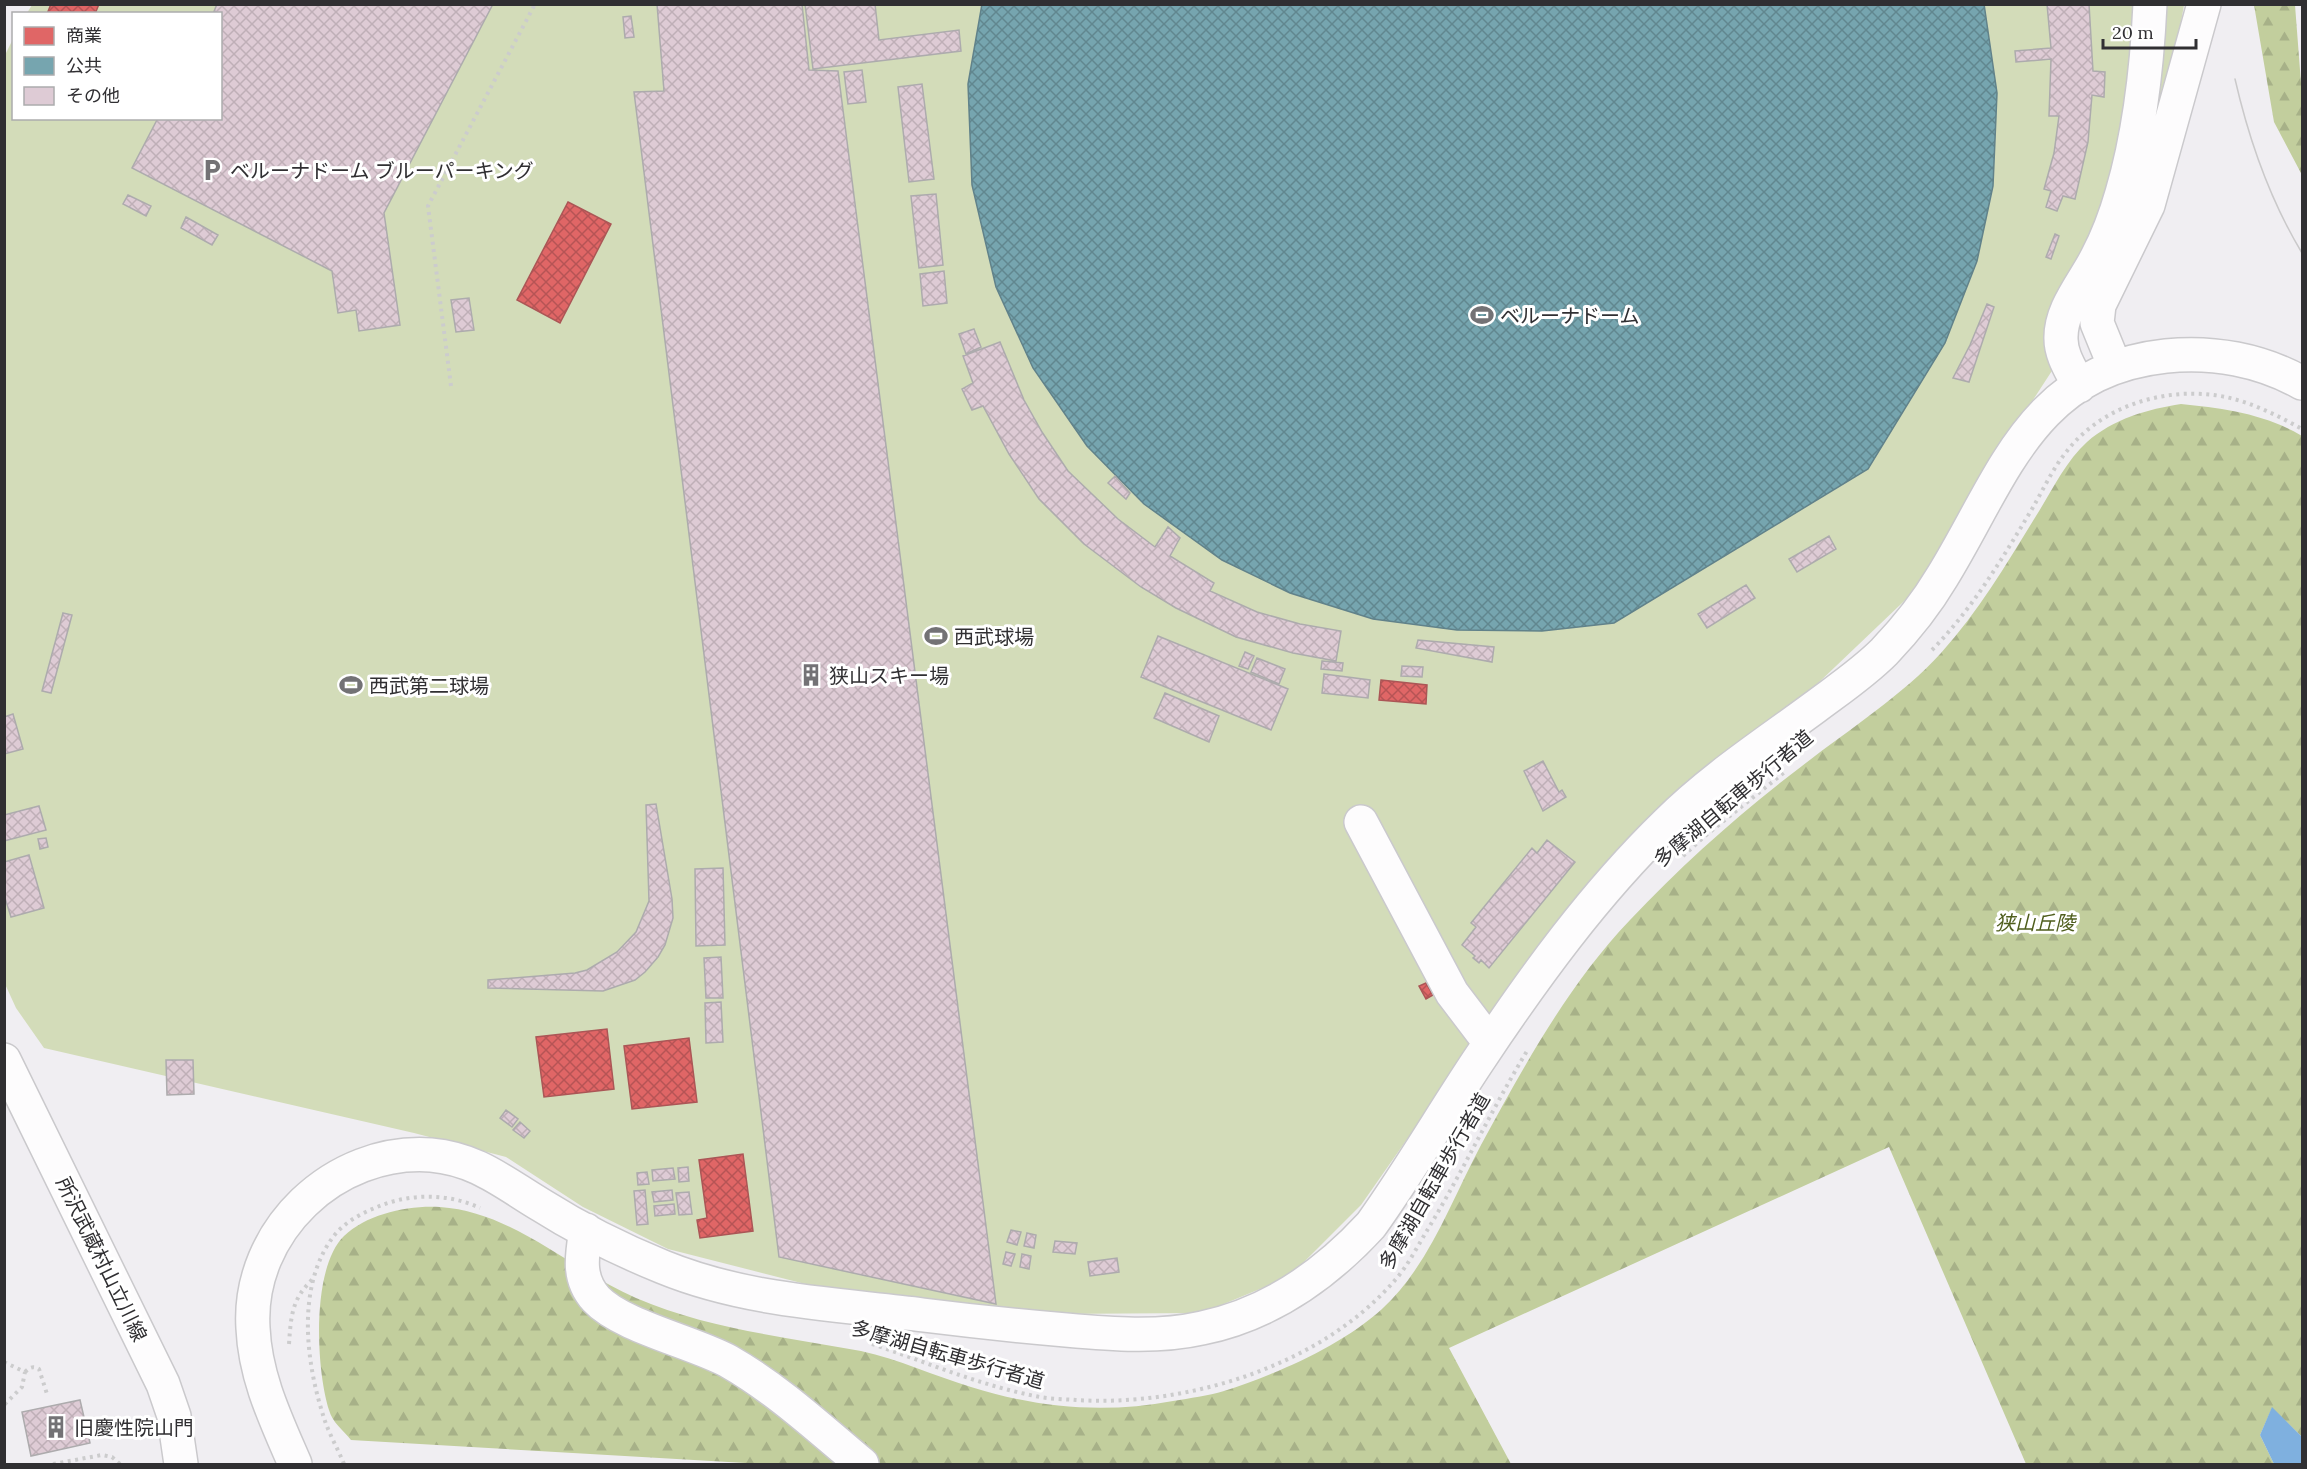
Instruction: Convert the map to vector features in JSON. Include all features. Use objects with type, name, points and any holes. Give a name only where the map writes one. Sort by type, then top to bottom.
[{"type":"street","points":[[2079,386],[2064,355],[2061,340],[2063,325],[2070,304],[2098,255],[2122,194],[2147,64],[2150,4]]},
{"type":"street","points":[[2115,368],[2097,323],[2099,305],[2148,205],[2204,4]]},
{"type":"street","points":[[295,1464],[272,1411],[259,1371],[252,1327],[253,1305],[258,1281],[270,1246],[292,1214],[330,1180],[347,1171],[375,1162],[409,1155],[430,1155],[454,1159],[487,1170],[541,1205],[586,1230],[664,1268],[768,1298],[976,1322],[1125,1334],[1179,1332],[1202,1328],[1251,1313],[1276,1302],[1302,1287],[1349,1248],[1371,1225],[1490,1043],[1591,906],[1635,856],[1670,820],[1728,771],[1854,678],[1884,651],[1915,616],[1941,580],[2008,458],[2036,422],[2079,386],[2115,368],[2151,358],[2187,354],[2250,361],[2277,370],[2302,383]]},
{"type":"street","points":[[1361,822],[1452,993],[1490,1043]]},
{"type":"street","name":"所沢武蔵村山立川線","points":[[4,1060],[163,1384],[174,1416],[181,1464]]},
{"type":"street","points":[[586,1230],[581,1269],[597,1300],[622,1318],[705,1350],[729,1362],[784,1398],[862,1464]]},
{"type":"path","points":[[451,386],[428,206],[535,4]]},
{"type":"path","points":[[1932,651],[1956,626],[1982,590],[2066,451],[2086,430],[2109,413],[2162,397],[2193,394],[2215,395],[2276,414],[2302,429]]},
{"type":"path","name":"多摩湖自転車歩行者道","points":[[1682,857],[1789,769]]},
{"type":"path","name":"多摩湖自転車歩行者道","points":[[871,1343],[998,1387],[1038,1397],[1094,1401],[1144,1399],[1178,1394],[1231,1381],[1273,1365],[1346,1326],[1398,1277],[1437,1214],[1530,1045]]},
{"type":"path","points":[[344,1464],[325,1420],[312,1368],[309,1342],[309,1310],[314,1278],[324,1251],[334,1236],[349,1222],[371,1209],[394,1200],[426,1196],[459,1200],[483,1209]]},
{"type":"path","points":[[290,1353],[290,1327],[294,1303],[314,1278]]},
{"type":"path","points":[[4,1362],[25,1372]]},
{"type":"path","points":[[4,1405],[22,1387],[25,1372],[29,1368],[39,1369],[47,1394]]},
{"type":"path","points":[[53,1464],[107,1455],[120,1464]]},
{"type":"green space","name":"西武球場","points":[[32,5],[2184,5],[2166,108],[2085,320],[2007,440],[1921,585],[1814,687],[1508,995],[1361,1205],[1289,1277],[1202,1313],[1050,1314],[825,1289],[668,1249],[583,1207],[506,1157],[414,1133],[44,1048],[16,1008],[5,984],[5,55],[12,41],[12,120],[222,120],[222,12],[28,12]]},
{"type":"green space","points":[[2254,5],[2295,5],[2302,96],[2302,175],[2274,122]]},
{"type":"green space","name":"狭山丘陵","points":[[2181,404],[2228,410],[2259,417],[2302,436],[2302,1437],[2272,1408],[2260,1435],[2274,1464],[2026,1464],[1889,1147],[1449,1348],[1511,1464],[763,1464],[351,1440],[333,1418],[329,1410],[321,1370],[319,1320],[321,1294],[333,1251],[344,1236],[364,1222],[389,1212],[428,1207],[467,1211],[493,1219],[612,1286],[663,1309],[747,1331],[875,1354],[971,1387],[1021,1400],[1096,1408],[1147,1405],[1224,1391],[1308,1358],[1366,1322],[1399,1292],[1413,1273],[1438,1231],[1497,1115],[1548,1027],[1587,971],[1630,920],[1691,859],[1734,821],[1926,669],[1955,637],[1980,604],[2065,468],[2087,442],[2108,427],[2131,416]]},
{"type":"water","points":[[2272,1407],[2302,1437],[2302,1464],[2274,1464],[2260,1435]]},
{"type":"building: 商業","points":[[51,4],[99,4],[96,12],[48,12]]},
{"type":"building: 商業","points":[[568,202],[611,224],[560,323],[517,300]]},
{"type":"building: 商業","points":[[1381,680],[1427,685],[1426,704],[1379,700]]},
{"type":"building: 商業","points":[[1426,983],[1433,995],[1426,999],[1419,986]]},
{"type":"building: 商業","points":[[607,1029],[614,1089],[544,1097],[536,1037]]},
{"type":"building: 商業","points":[[689,1038],[697,1102],[632,1109],[624,1046]]},
{"type":"building: 商業","points":[[743,1154],[753,1231],[700,1238],[697,1220],[707,1218],[699,1160]]},
{"type":"building: 公共","name":"ベルーナドーム","points":[[982,4],[1984,4],[1997,93],[1993,186],[1977,261],[1945,343],[1868,469],[1614,623],[1542,631],[1457,630],[1373,619],[1290,593],[1222,560],[1144,504],[1087,446],[1033,368],[996,287],[972,185],[968,84]]},
{"type":"building: その他","points":[[217,4],[493,4],[384,213],[400,325],[359,331],[356,310],[338,313],[332,271],[132,168],[157,120],[222,120],[222,12],[214,12]]},
{"type":"building: その他","name":"狭山スキー場","points":[[657,4],[802,4],[809,70],[838,71],[996,1304],[779,1257],[634,92],[664,91]]},
{"type":"building: その他","points":[[805,4],[875,4],[879,40],[959,30],[961,51],[813,69]]},
{"type":"building: その他","points":[[2047,4],[2089,4],[2093,71],[2105,72],[2104,97],[2092,95],[2088,142],[2075,199],[2063,196],[2057,211],[2046,207],[2051,191],[2044,189],[2054,153],[2059,116],[2049,116],[2051,59],[2016,62],[2015,51],[2051,48]]},
{"type":"building: その他","points":[[631,16],[634,37],[625,38],[623,17]]},
{"type":"building: その他","points":[[862,70],[866,102],[848,104],[844,72]]},
{"type":"building: その他","points":[[922,84],[934,179],[909,182],[898,87]]},
{"type":"building: その他","points":[[936,194],[943,265],[919,268],[911,196]]},
{"type":"building: その他","points":[[128,195],[151,206],[146,216],[123,204]]},
{"type":"building: その他","points":[[186,217],[218,235],[212,245],[181,228]]},
{"type":"building: その他","points":[[2055,234],[2059,236],[2051,259],[2046,257]]},
{"type":"building: その他","points":[[944,271],[947,303],[923,306],[920,274]]},
{"type":"building: その他","points":[[469,298],[474,330],[456,332],[451,300]]},
{"type":"building: その他","points":[[1987,304],[1994,307],[1969,382],[1953,378],[1970,345]]},
{"type":"building: その他","points":[[974,329],[981,347],[966,354],[959,334]]},
{"type":"building: その他","points":[[1000,342],[1024,400],[1068,471],[1118,519],[1155,547],[1168,527],[1180,538],[1170,556],[1214,583],[1210,591],[1257,612],[1300,624],[1341,631],[1336,661],[1293,653],[1236,637],[1176,608],[1141,587],[1084,544],[1039,499],[1009,454],[983,406],[972,410],[962,389],[973,383],[963,356]]},
{"type":"building: その他","points":[[1115,476],[1130,493],[1126,499],[1108,483]]},
{"type":"building: その他","points":[[1829,536],[1836,549],[1797,572],[1789,559]]},
{"type":"building: その他","points":[[1746,585],[1755,598],[1707,628],[1698,614]]},
{"type":"building: その他","points":[[63,613],[72,615],[51,693],[42,691]]},
{"type":"building: その他","points":[[1158,636],[1288,689],[1271,730],[1141,677]]},
{"type":"building: その他","points":[[1418,640],[1494,647],[1492,662],[1416,648]]},
{"type":"building: その他","points":[[1245,652],[1254,656],[1248,669],[1239,666]]},
{"type":"building: その他","points":[[1257,658],[1285,669],[1279,684],[1251,672]]},
{"type":"building: その他","points":[[1322,661],[1343,663],[1342,671],[1321,669]]},
{"type":"building: その他","points":[[1402,666],[1423,667],[1422,677],[1401,676]]},
{"type":"building: その他","points":[[1324,674],[1370,680],[1368,698],[1322,693]]},
{"type":"building: その他","points":[[1165,693],[1219,716],[1209,742],[1154,718]]},
{"type":"building: その他","points":[[13,714],[23,749],[4,754],[4,717]]},
{"type":"building: その他","points":[[1543,761],[1559,792],[1562,790],[1566,797],[1543,811],[1524,771]]},
{"type":"building: その他","points":[[656,804],[672,899],[673,918],[665,945],[645,972],[635,980],[603,991],[488,988],[488,980],[587,970],[617,952],[636,932],[649,901],[646,805]]},
{"type":"building: その他","points":[[39,806],[46,830],[4,841],[4,815]]},
{"type":"building: その他","points":[[46,838],[48,847],[40,849],[38,839]]},
{"type":"building: その他","points":[[1547,840],[1575,862],[1489,968],[1481,960],[1479,963],[1473,958],[1475,956],[1462,945],[1476,927],[1471,923],[1532,848],[1537,853]]},
{"type":"building: その他","points":[[29,855],[44,908],[11,917],[4,895],[4,862]]},
{"type":"building: その他","points":[[723,868],[725,945],[696,946],[695,869]]},
{"type":"building: その他","points":[[721,957],[723,998],[706,998],[704,958]]},
{"type":"building: その他","points":[[721,1002],[723,1042],[706,1043],[705,1003]]},
{"type":"building: その他","points":[[166,1060],[193,1060],[194,1094],[167,1095]]},
{"type":"building: その他","points":[[506,1110],[518,1119],[512,1127],[500,1118]]},
{"type":"building: その他","points":[[520,1122],[530,1131],[524,1138],[513,1130]]},
{"type":"building: その他","points":[[688,1167],[689,1181],[679,1182],[678,1168]]},
{"type":"building: その他","points":[[673,1168],[675,1179],[653,1181],[652,1170]]},
{"type":"building: その他","points":[[647,1172],[649,1184],[638,1185],[637,1173]]},
{"type":"building: その他","points":[[645,1190],[648,1224],[637,1225],[634,1191]]},
{"type":"building: その他","points":[[672,1190],[673,1200],[654,1202],[652,1192]]},
{"type":"building: その他","points":[[689,1192],[692,1214],[679,1215],[676,1193]]},
{"type":"building: その他","points":[[674,1204],[675,1214],[655,1216],[654,1206]]},
{"type":"building: その他","points":[[1011,1230],[1021,1232],[1017,1245],[1007,1242]]},
{"type":"building: その他","points":[[1027,1233],[1036,1235],[1034,1248],[1024,1246]]},
{"type":"building: その他","points":[[1055,1241],[1077,1243],[1075,1254],[1053,1252]]},
{"type":"building: その他","points":[[1006,1252],[1015,1254],[1011,1266],[1003,1264]]},
{"type":"building: その他","points":[[1022,1254],[1031,1256],[1029,1269],[1020,1267]]},
{"type":"building: その他","points":[[1117,1258],[1119,1272],[1090,1276],[1088,1262]]},
{"type":"building: その他","name":"旧慶性院山門","points":[[80,1400],[90,1443],[31,1456],[22,1412]]},
{"type":"tram line","points":[[2235,79],[2247,124],[2270,191],[2302,253]]},
{"type":"place","name":"ベルーナドーム ブルーパーキング","points":[[212,170]]},
{"type":"place","name":"ベルーナドーム","points":[[1482,315]]},
{"type":"place","name":"西武球場","points":[[936,636]]},
{"type":"place","name":"狭山スキー場","points":[[811,675]]},
{"type":"place","name":"西武第二球場","points":[[351,685]]},
{"type":"place","name":"旧慶性院山門","points":[[56,1427]]}]
